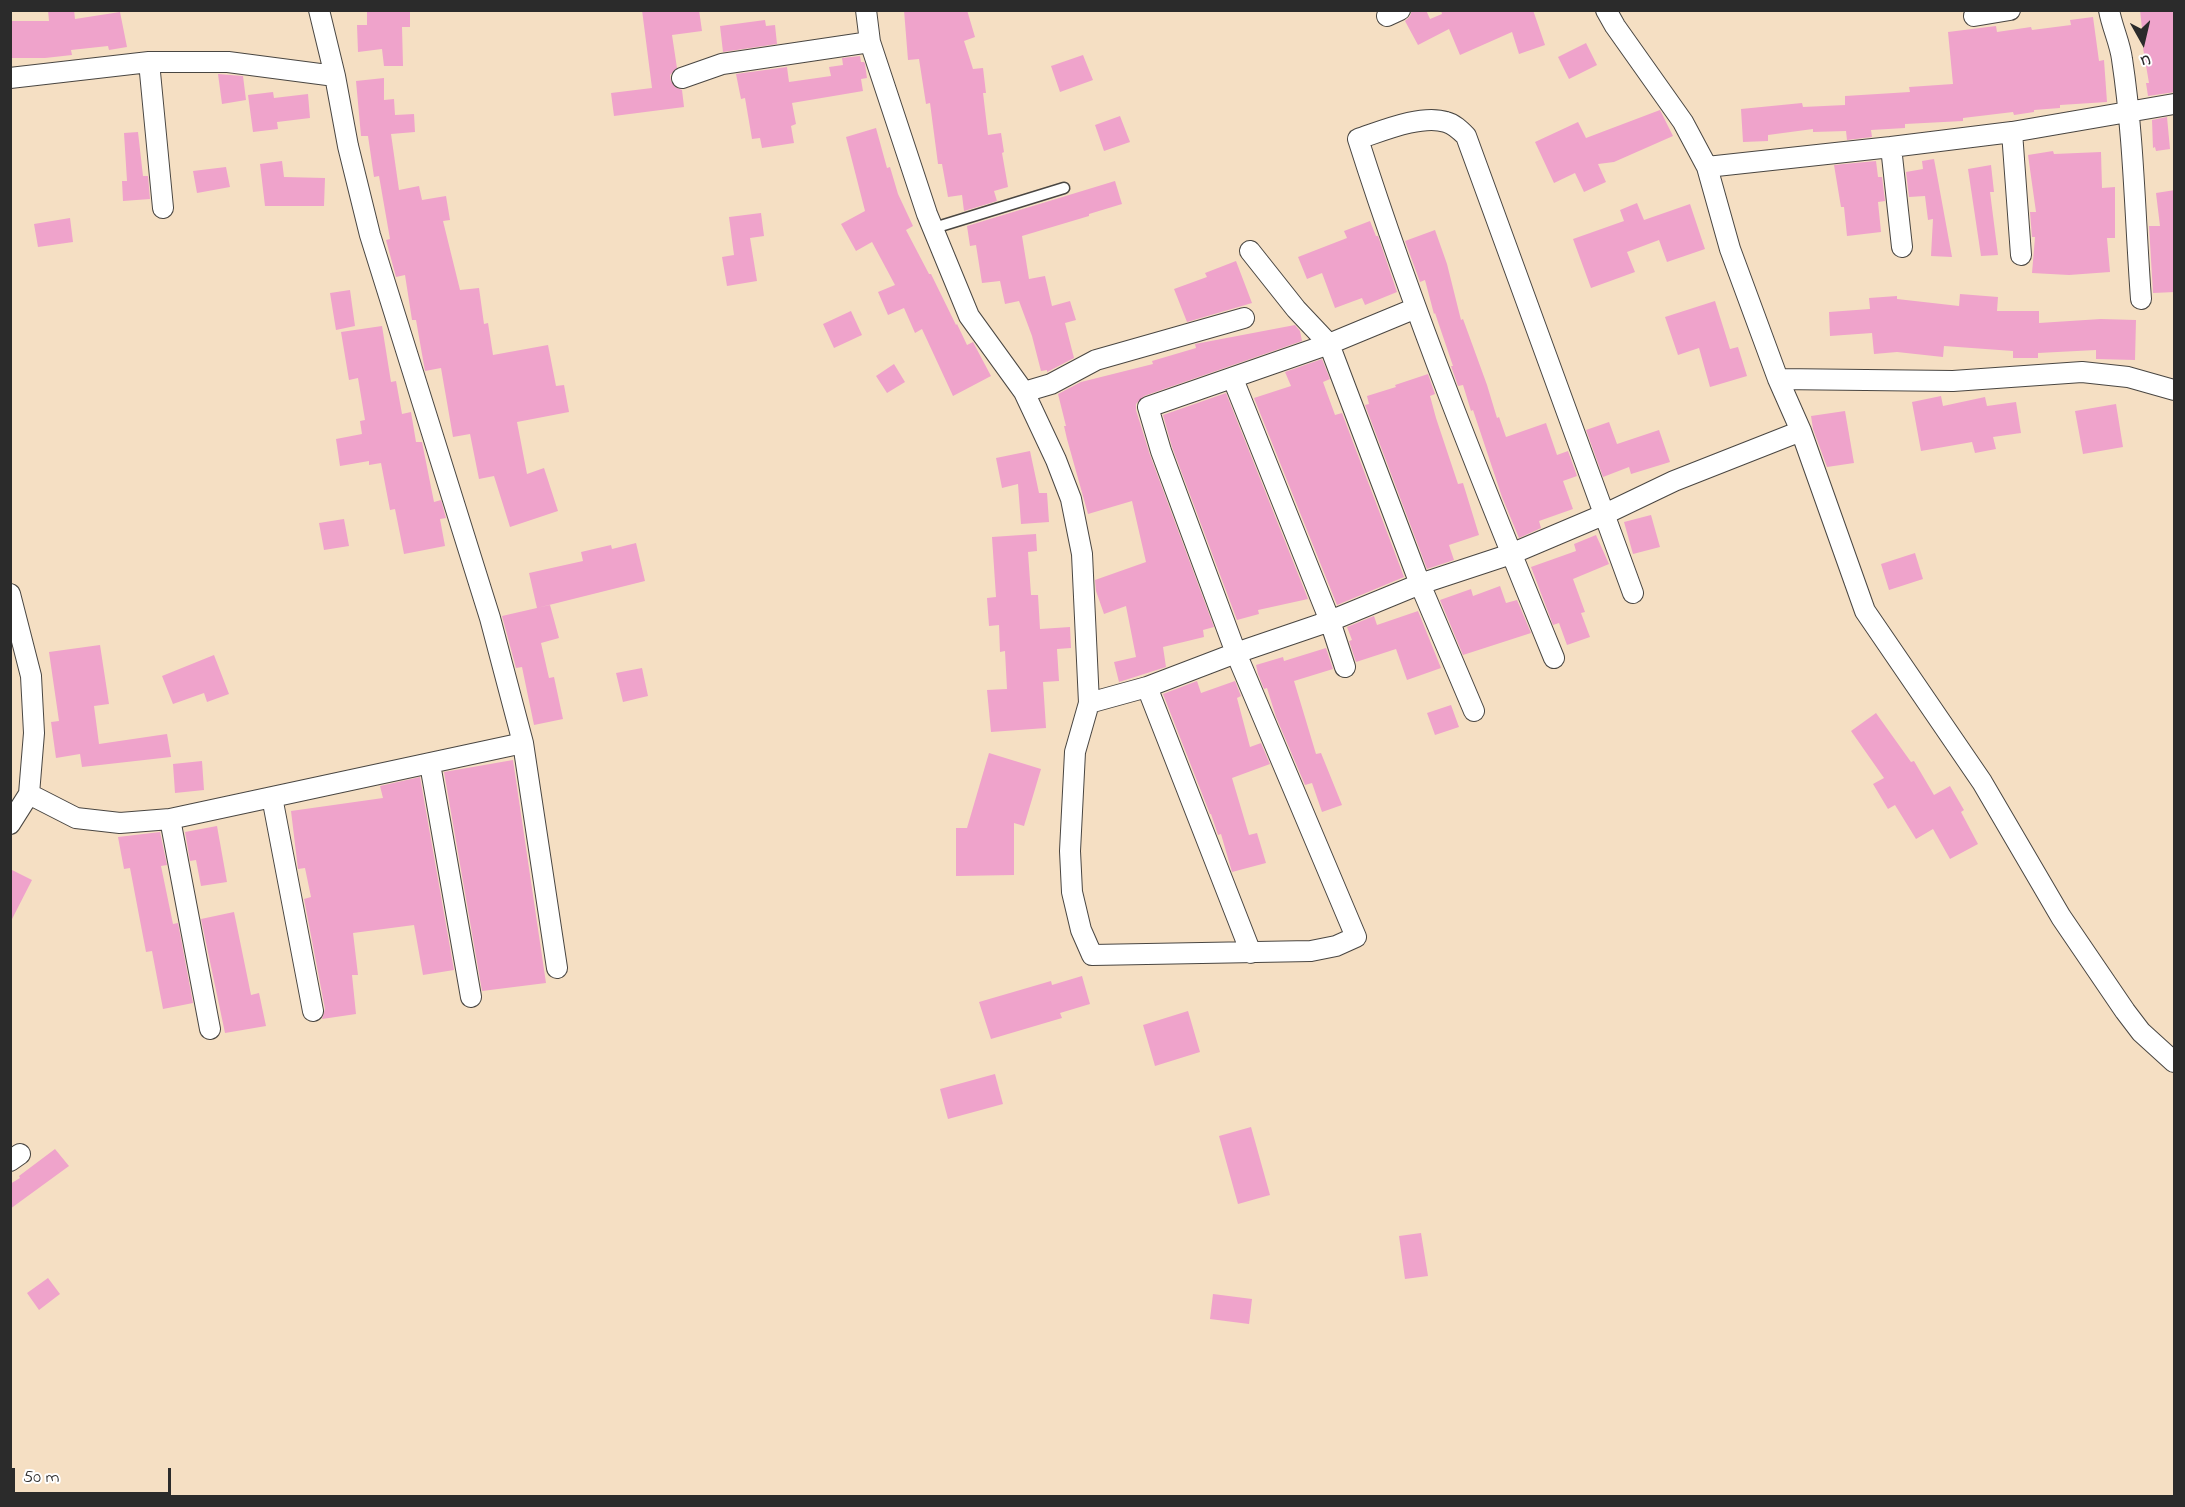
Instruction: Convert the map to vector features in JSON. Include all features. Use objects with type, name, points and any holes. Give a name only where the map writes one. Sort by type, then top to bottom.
[{"type":"street","points":[[319,10],[370,235],[490,618],[523,742],[557,968]]},
{"type":"street","points":[[866,10],[870,42],[927,214],[969,316],[1024,392],[1056,460],[1071,499],[1082,554],[1089,703],[1075,752],[1070,851],[1072,892],[1081,930],[1092,955],[1311,951],[1335,946],[1356,937],[1236,653],[1161,452],[1148,407],[1329,344],[1416,308]]},
{"type":"street","points":[[1606,10],[1683,122],[1707,167],[1730,249],[1778,379],[1801,431],[1865,611],[1982,783],[2061,917],[2125,1011],[2141,1032],[2175,1062]]},
{"type":"street","points":[[1974,16],[2010,10]]},
{"type":"street","points":[[2109,10],[2112,28],[2122,56],[2141,298]]},
{"type":"street","points":[[682,78],[722,64],[870,42]]},
{"type":"street","points":[[10,78],[149,62],[228,62],[335,76]]},
{"type":"street","points":[[149,62],[163,208]]},
{"type":"street","points":[[1707,167],[2012,132],[2175,104]]},
{"type":"street","points":[[1554,658],[1511,554],[1416,308],[1389,236],[1358,139],[1399,125],[1432,120],[1446,122],[1466,136],[1632,593]]},
{"type":"street","points":[[2012,132],[2021,255]]},
{"type":"street","points":[[1892,147],[1902,247]]},
{"type":"street","points":[[1250,251],[1296,309],[1329,344],[1420,584],[1474,711]]},
{"type":"street","points":[[1024,392],[1051,384],[1096,360],[1244,318]]},
{"type":"street","points":[[1778,379],[1953,381],[2082,372],[2128,377],[2175,390]]},
{"type":"street","points":[[1233,379],[1330,621],[1345,667]]},
{"type":"street","points":[[1089,703],[1147,687],[1330,621],[1420,584],[1511,554],[1674,481],[1801,431]]},
{"type":"street","points":[[10,594],[31,676],[34,733],[29,794],[10,824]]},
{"type":"street","points":[[1147,687],[1251,953]]},
{"type":"street","points":[[29,794],[76,818],[120,823],[170,819],[523,742]]},
{"type":"street","points":[[430,764],[471,997]]},
{"type":"street","points":[[272,797],[313,1011]]},
{"type":"street","points":[[170,819],[210,1029]]},
{"type":"lane","points":[[934,228],[1064,188]]},
{"type":"building","points":[[48,10],[74,10],[75,19],[120,12],[127,47],[109,50],[108,46],[71,50],[72,55],[45,58],[10,58],[10,21],[49,21]]},
{"type":"building","points":[[367,10],[410,10],[410,27],[402,27],[403,66],[384,66],[382,49],[358,52],[357,25],[367,25]]},
{"type":"building","points":[[642,10],[699,10],[702,31],[672,35],[677,68],[670,75],[671,81],[675,87],[682,90],[684,107],[614,116],[611,93],[652,88]]},
{"type":"building","points":[[904,10],[967,10],[975,37],[964,41],[973,69],[983,68],[986,93],[983,93],[988,135],[1001,133],[1004,152],[1002,153],[1008,187],[994,191],[997,201],[964,211],[962,195],[948,197],[942,164],[938,164],[930,103],[926,104],[919,59],[908,60]]},
{"type":"building","points":[[1412,10],[1426,10],[1430,19],[1442,14],[1441,10],[1533,10],[1545,45],[1519,54],[1512,32],[1460,55],[1449,29],[1418,45],[1405,21]]},
{"type":"building","points":[[2140,10],[2175,10],[2175,92],[2148,96],[2146,83],[2149,83]]},
{"type":"building","points":[[2093,17],[2099,61],[2104,60],[2107,102],[2060,105],[2060,108],[2034,110],[2034,112],[2014,115],[2013,112],[1963,118],[1963,121],[1905,124],[1905,128],[1871,130],[1872,137],[1847,140],[1846,131],[1813,132],[1813,129],[1768,135],[1768,141],[1743,142],[1741,109],[1802,103],[1803,107],[1845,105],[1845,96],[1910,92],[1909,87],[1953,84],[1948,32],[1996,26],[1997,32],[2031,27],[2032,30],[2071,25],[2070,20]]},
{"type":"building","points":[[765,20],[766,26],[775,25],[777,44],[723,52],[720,26]]},
{"type":"building","points":[[1586,43],[1597,65],[1569,79],[1558,57]]},
{"type":"building","points":[[1083,55],[1093,80],[1060,92],[1051,66]]},
{"type":"building","points":[[860,56],[861,62],[865,64],[867,78],[861,79],[863,91],[792,103],[796,124],[791,126],[794,143],[762,148],[760,138],[752,139],[745,98],[741,99],[736,74],[787,67],[789,82],[831,76],[829,67],[843,65],[842,58]]},
{"type":"building","points":[[218,74],[243,76],[246,100],[222,104]]},
{"type":"building","points":[[384,78],[384,100],[394,99],[395,115],[414,114],[415,132],[391,134],[399,190],[419,186],[422,200],[446,196],[450,220],[443,221],[460,290],[479,288],[484,324],[488,323],[493,355],[548,345],[556,386],[564,385],[569,412],[517,422],[527,474],[544,468],[558,511],[510,527],[494,476],[479,479],[470,434],[453,437],[441,368],[425,371],[416,320],[412,320],[405,275],[396,277],[386,240],[390,239],[379,176],[374,177],[368,136],[361,136],[356,81]]},
{"type":"building","points":[[273,92],[274,98],[308,94],[310,118],[277,122],[278,129],[253,132],[248,95]]},
{"type":"building","points":[[1660,110],[1673,136],[1614,162],[1598,164],[1606,182],[1584,192],[1575,173],[1554,183],[1535,142],[1578,122],[1586,138]]},
{"type":"building","points":[[1120,116],[1130,142],[1104,151],[1095,125]]},
{"type":"building","points":[[2167,117],[2170,149],[2156,151],[2155,147],[2153,148],[2152,120]]},
{"type":"building","points":[[876,128],[887,168],[890,167],[898,194],[913,226],[906,230],[967,345],[973,342],[991,376],[953,396],[922,329],[915,333],[904,308],[888,315],[878,292],[895,285],[872,242],[856,251],[841,224],[865,211],[846,137]]},
{"type":"building","points":[[138,132],[143,176],[148,176],[150,199],[123,201],[122,181],[127,181],[124,133]]},
{"type":"building","points":[[2053,151],[2054,154],[2101,152],[2102,188],[2115,187],[2115,238],[2107,238],[2110,272],[2069,275],[2032,273],[2035,237],[2032,237],[2030,212],[2036,212],[2028,155]]},
{"type":"building","points":[[1934,159],[1952,257],[1931,256],[1933,219],[1928,220],[1925,196],[1909,197],[1906,172],[1923,169],[1922,161]]},
{"type":"building","points":[[282,161],[284,177],[325,178],[324,206],[265,206],[260,164]]},
{"type":"building","points":[[1876,161],[1878,177],[1882,177],[1885,201],[1878,202],[1881,232],[1847,236],[1844,207],[1841,207],[1834,165]]},
{"type":"building","points":[[1991,165],[1994,192],[1990,192],[1998,255],[1981,256],[1968,169]]},
{"type":"building","points":[[226,167],[230,187],[197,193],[193,171]]},
{"type":"building","points":[[1115,181],[1122,204],[1022,236],[1029,279],[1045,276],[1052,306],[1070,301],[1076,320],[1065,323],[1074,358],[1047,372],[1047,370],[1041,371],[1032,336],[1019,301],[1005,304],[1000,281],[982,283],[976,245],[970,246],[967,226]]},
{"type":"building","points":[[2175,190],[2175,292],[2153,293],[2149,226],[2160,226],[2156,193]]},
{"type":"building","points":[[1637,203],[1644,220],[1690,204],[1705,249],[1667,262],[1659,240],[1627,252],[1635,272],[1591,288],[1573,239],[1624,221],[1620,210]]},
{"type":"building","points":[[761,213],[764,236],[750,238],[757,281],[727,286],[722,257],[734,255],[729,217]]},
{"type":"building","points":[[70,218],[73,242],[38,247],[34,224]]},
{"type":"building","points":[[1370,221],[1378,236],[1397,292],[1365,305],[1362,298],[1335,308],[1322,273],[1307,279],[1298,257],[1347,238],[1344,231]]},
{"type":"building","points":[[1435,230],[1447,264],[1461,320],[1463,319],[1497,418],[1499,417],[1506,437],[1546,423],[1557,455],[1568,451],[1577,476],[1563,481],[1573,509],[1539,521],[1541,528],[1519,538],[1502,497],[1463,385],[1458,386],[1425,280],[1420,282],[1405,241]]},
{"type":"building","points":[[1236,261],[1252,303],[1187,322],[1174,289],[1207,277],[1205,273]]},
{"type":"building","points":[[350,290],[355,326],[336,330],[330,293]]},
{"type":"building","points":[[1960,294],[1998,297],[1997,311],[2039,311],[2039,323],[2101,319],[2136,320],[2135,360],[2096,359],[2096,350],[2038,353],[2038,358],[2013,358],[2013,351],[1944,346],[1943,357],[1897,352],[1874,354],[1872,333],[1830,336],[1829,312],[1870,309],[1869,298],[1897,296],[1897,299],[1959,306]]},
{"type":"building","points":[[1715,301],[1730,349],[1738,347],[1747,376],[1710,387],[1699,348],[1678,355],[1665,317]]},
{"type":"building","points":[[851,311],[862,335],[834,348],[823,324]]},
{"type":"building","points":[[1295,325],[1300,331],[1302,341],[1144,396],[1136,404],[1150,455],[1214,627],[1203,630],[1204,637],[1163,647],[1166,667],[1119,682],[1114,662],[1136,657],[1126,606],[1104,614],[1096,591],[1095,580],[1146,562],[1132,501],[1088,514],[1067,439],[1058,394],[1081,382],[1153,364],[1152,361],[1196,348],[1195,344]]},
{"type":"building","points":[[382,326],[391,382],[396,381],[402,414],[411,412],[416,442],[422,442],[434,502],[441,500],[446,518],[440,519],[445,546],[404,554],[395,509],[390,510],[381,463],[369,465],[369,461],[340,466],[336,439],[362,434],[360,421],[365,420],[358,378],[349,380],[341,332]]},
{"type":"building","points":[[1322,359],[1330,379],[1323,382],[1335,415],[1342,413],[1404,577],[1337,605],[1254,398],[1291,386],[1285,372]]},
{"type":"building","points":[[894,364],[905,382],[887,393],[876,376]]},
{"type":"building","points":[[1428,374],[1435,394],[1430,396],[1436,418],[1458,484],[1463,483],[1479,535],[1449,545],[1454,560],[1427,569],[1365,405],[1369,404],[1367,396]]},
{"type":"building","points":[[1226,393],[1308,599],[1258,610],[1259,614],[1237,620],[1172,447],[1163,415]]},
{"type":"building","points":[[1941,396],[1943,406],[1985,397],[1987,406],[2016,402],[2021,433],[1993,437],[1996,449],[1975,453],[1972,442],[1921,451],[1912,402]]},
{"type":"building","points":[[2116,404],[2123,447],[2083,454],[2075,411]]},
{"type":"building","points":[[1845,411],[1854,463],[1827,467],[1813,429],[1811,416]]},
{"type":"building","points":[[1609,422],[1617,444],[1659,430],[1670,462],[1631,474],[1629,467],[1603,477],[1586,430]]},
{"type":"building","points":[[1030,451],[1039,493],[1047,493],[1049,522],[1021,524],[1018,484],[1002,488],[996,458]]},
{"type":"building","points":[[1651,515],[1660,547],[1633,554],[1624,522]]},
{"type":"building","points":[[344,519],[349,546],[324,550],[319,523]]},
{"type":"building","points":[[1036,534],[1037,551],[1028,552],[1031,595],[1038,595],[1040,629],[1070,627],[1071,648],[1057,649],[1059,681],[1043,682],[1046,728],[991,732],[987,690],[1007,689],[1005,651],[1000,652],[999,625],[989,626],[987,598],[996,597],[992,537]]},
{"type":"building","points":[[1596,535],[1609,564],[1573,579],[1585,612],[1581,613],[1590,637],[1567,645],[1559,623],[1553,625],[1531,567],[1576,551],[1574,544]]},
{"type":"building","points":[[636,543],[645,581],[537,608],[529,573],[583,561],[581,552],[611,545],[612,549]]},
{"type":"building","points":[[1915,553],[1923,579],[1889,590],[1881,564]]},
{"type":"building","points":[[1500,586],[1506,603],[1517,600],[1531,633],[1463,655],[1440,600],[1471,589],[1473,596]]},
{"type":"building","points":[[550,605],[559,638],[541,643],[549,678],[554,677],[563,719],[534,725],[522,667],[516,668],[502,616]]},
{"type":"building","points":[[1418,611],[1441,668],[1407,680],[1396,649],[1356,662],[1347,627],[1374,616],[1377,625]]},
{"type":"building","points":[[100,645],[109,704],[94,706],[99,744],[167,734],[171,757],[82,767],[80,754],[56,758],[51,722],[59,721],[49,652]]},
{"type":"building","points":[[1326,648],[1333,669],[1294,681],[1316,754],[1321,753],[1342,805],[1322,812],[1312,783],[1305,785],[1256,665],[1283,657],[1284,661]]},
{"type":"building","points":[[214,655],[229,694],[207,702],[204,693],[173,704],[162,676]]},
{"type":"building","points":[[642,668],[648,696],[623,702],[616,673]]},
{"type":"building","points":[[1197,681],[1201,693],[1235,681],[1241,696],[1237,698],[1250,747],[1261,743],[1270,764],[1232,778],[1249,835],[1257,833],[1266,863],[1232,872],[1221,834],[1218,835],[1163,694]]},
{"type":"building","points":[[1451,705],[1459,727],[1435,735],[1427,713]]},
{"type":"building","points":[[1876,713],[1911,762],[1914,761],[1934,795],[1950,786],[1964,810],[1961,812],[1978,844],[1950,859],[1933,829],[1916,839],[1895,805],[1888,809],[1873,784],[1884,778],[1851,731]]},
{"type":"building","points":[[989,753],[1041,769],[1024,826],[1014,823],[1014,875],[956,876],[956,828],[967,828]]},
{"type":"building","points":[[513,760],[546,983],[482,991],[444,772]]},
{"type":"building","points":[[202,761],[204,790],[175,793],[173,764]]},
{"type":"building","points":[[420,777],[454,970],[423,975],[414,925],[353,933],[358,975],[352,975],[356,1014],[322,1019],[325,1009],[304,899],[311,897],[305,868],[298,869],[291,811],[383,798],[380,786]]},
{"type":"building","points":[[217,826],[227,882],[201,886],[196,860],[190,861],[185,832]]},
{"type":"building","points":[[160,832],[167,865],[161,866],[173,924],[178,923],[193,1003],[163,1009],[152,951],[146,952],[130,868],[124,869],[118,837]]},
{"type":"building","points":[[10,869],[32,880],[10,923]]},
{"type":"building","points":[[234,912],[251,995],[259,993],[266,1026],[225,1033],[201,919]]},
{"type":"building","points":[[1082,976],[1090,1004],[1060,1013],[1062,1018],[991,1039],[979,1002],[1051,981],[1052,985]]},
{"type":"building","points":[[1188,1011],[1200,1052],[1155,1066],[1143,1025]]},
{"type":"building","points":[[995,1074],[1003,1104],[948,1119],[940,1089]]},
{"type":"building","points":[[1251,1127],[1270,1195],[1238,1204],[1219,1136]]},
{"type":"building","points":[[55,1149],[69,1166],[10,1209],[10,1184]]},
{"type":"building","points":[[1421,1233],[1428,1276],[1405,1279],[1399,1236]]},
{"type":"building","points":[[48,1278],[60,1294],[39,1310],[27,1293]]},
{"type":"building","points":[[1213,1294],[1252,1299],[1249,1324],[1210,1319]]}]
